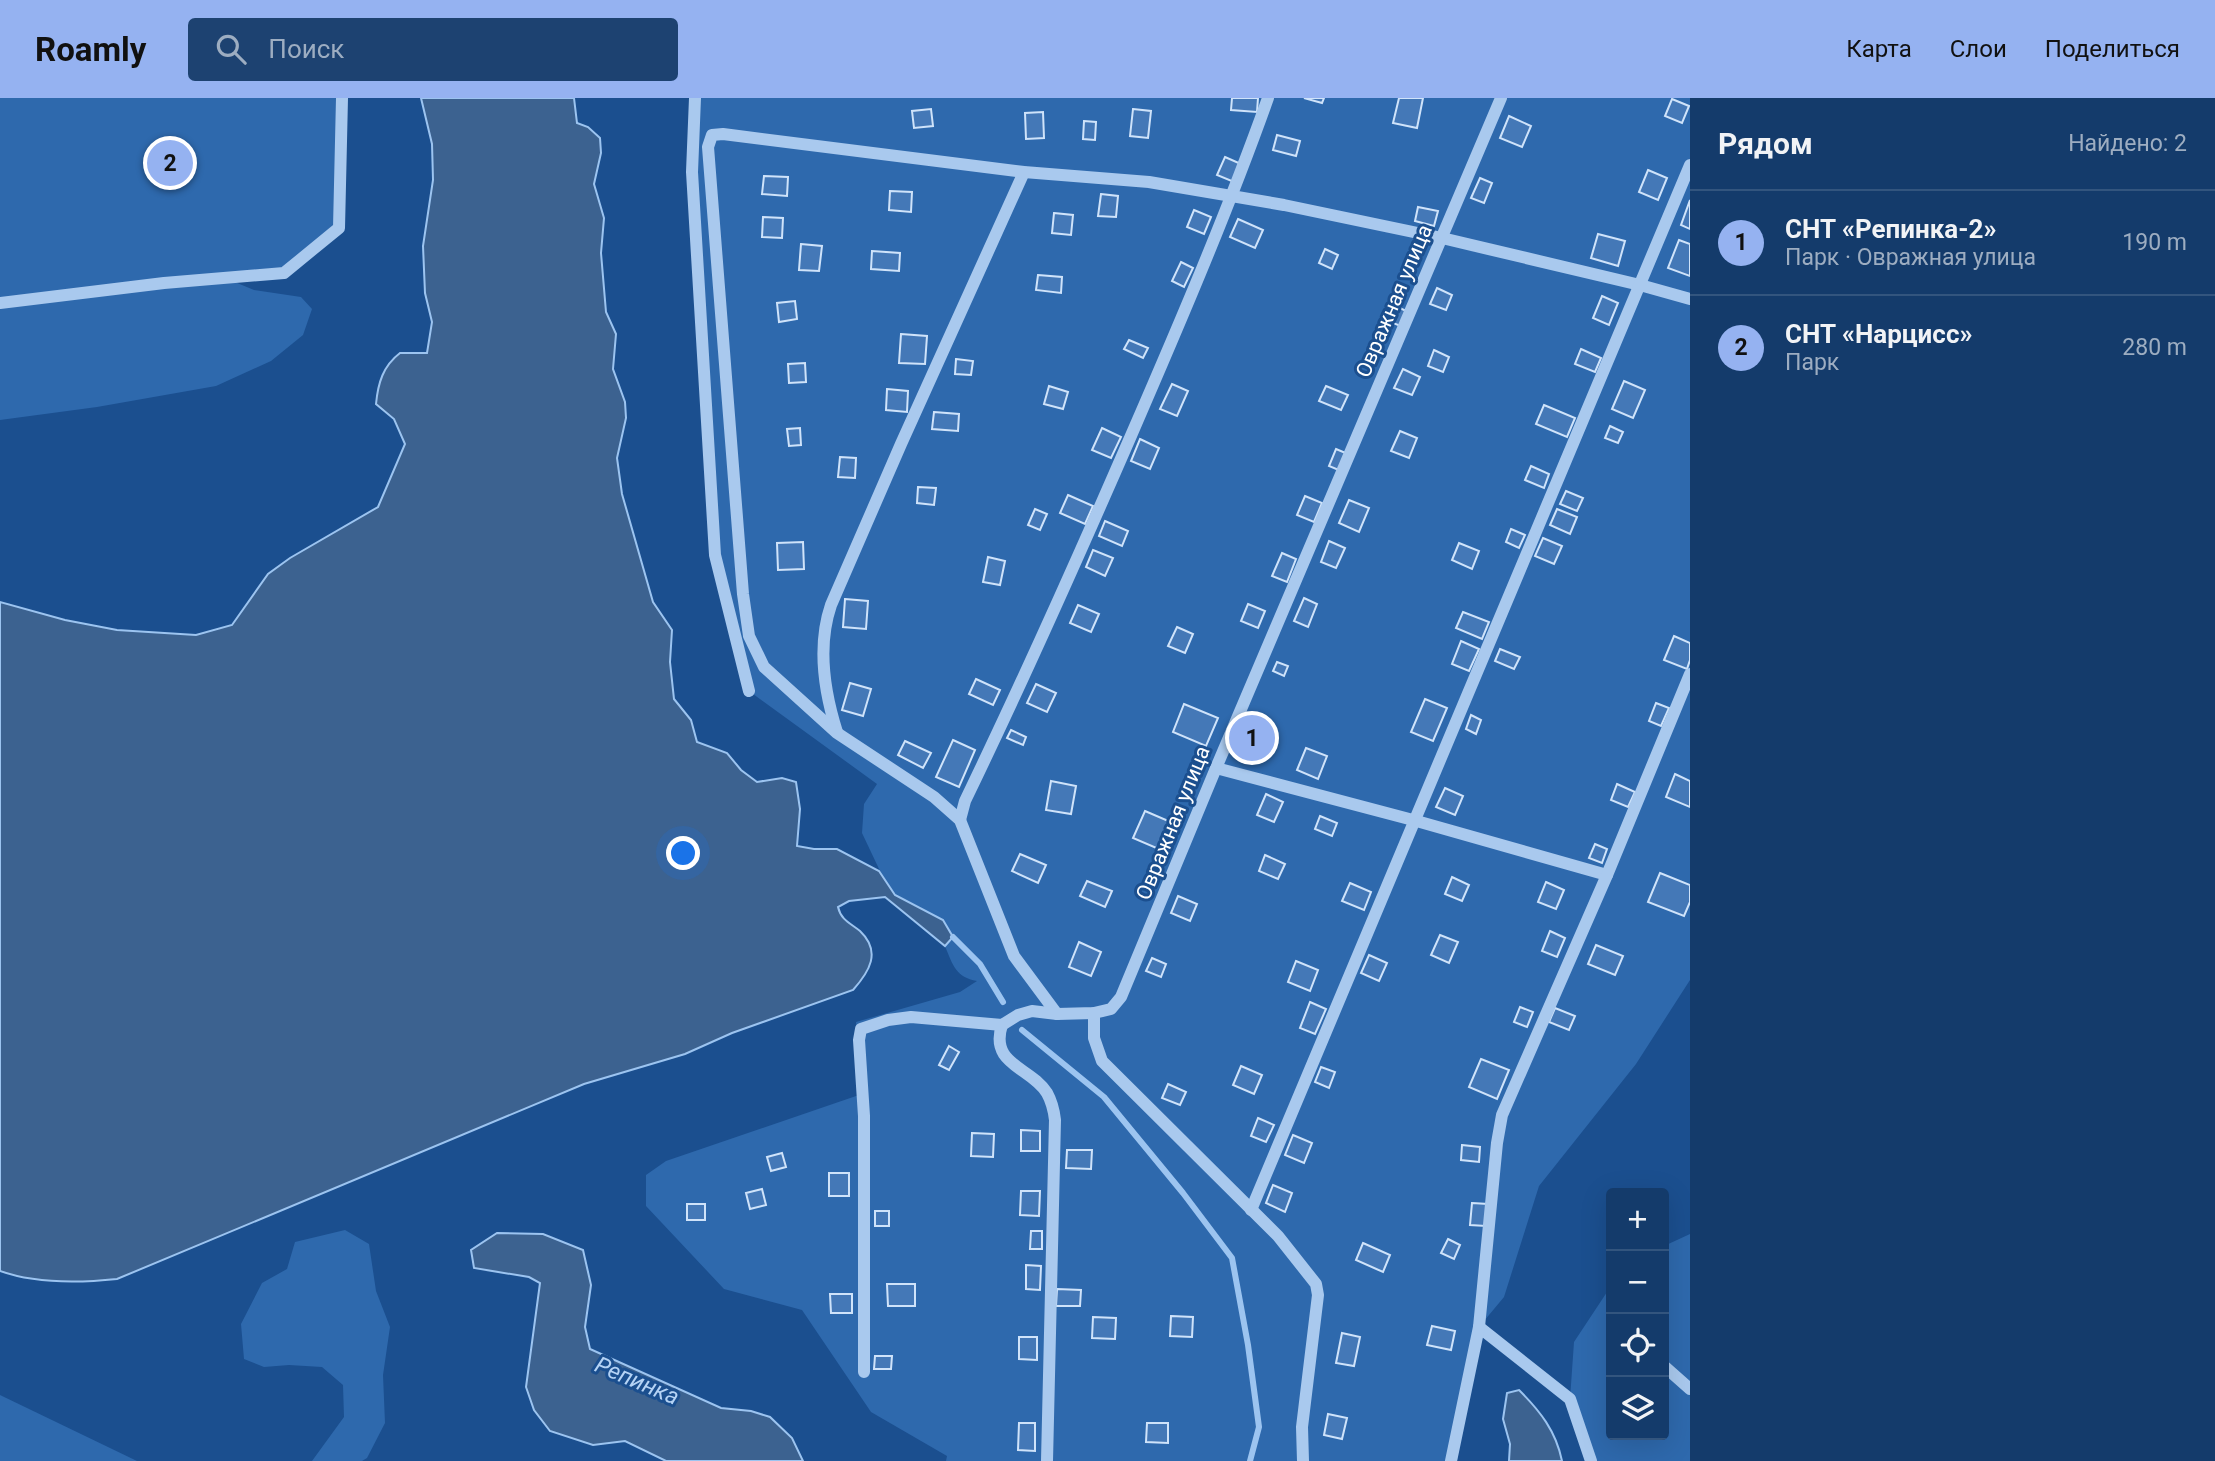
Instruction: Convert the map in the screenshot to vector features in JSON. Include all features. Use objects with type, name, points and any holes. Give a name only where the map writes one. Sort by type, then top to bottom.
[{"type":"street","points":[[0,303],[284,273],[339,228],[342,98]]},
{"type":"street","points":[[695,98],[692,172],[715,555],[749,691]]},
{"type":"street","points":[[960,820],[965,801],[1039,648],[1233,196],[1268,98]]},
{"type":"street","name":"Овражная улица","points":[[1094,1013],[1111,1009],[1121,997],[1501,98]]},
{"type":"street","points":[[1057,1014],[1014,957],[960,820],[934,797],[837,733],[764,667],[749,636],[735,500],[708,147],[712,135],[723,134],[1024,172],[1149,182],[1233,196],[1442,238],[1690,299]]},
{"type":"street","points":[[1251,1210],[1690,165]]},
{"type":"street","points":[[837,733],[826,698],[825,621],[901,444],[1024,172]]},
{"type":"street","points":[[1451,1461],[1479,1327],[1502,1115],[1608,875],[1690,674]]},
{"type":"street","points":[[1216,768],[1608,875]]},
{"type":"street","points":[[864,1372],[864,1116],[860,1031],[866,1026],[911,1017],[1002,1025],[1018,1015],[1032,1011],[1057,1014],[1094,1013],[1094,1038],[1102,1061],[1278,1236],[1316,1284],[1318,1295],[1302,1427],[1303,1461]]},
{"type":"street","points":[[1002,1025],[1000,1049],[1007,1059],[1046,1091],[1053,1105],[1055,1120],[1047,1461]]},
{"type":"street","points":[[1479,1327],[1570,1399],[1591,1461]]},
{"type":"street","points":[[1669,1370],[1690,1389]]},
{"type":"shaded area","points":[[0,98],[342,98],[339,228],[284,273],[230,280],[254,290],[301,297],[312,309],[303,335],[271,361],[216,386],[97,407],[0,420]]},
{"type":"shaded area","points":[[695,98],[1690,98],[1690,980],[1636,1064],[1539,1186],[1504,1297],[1479,1327],[1457,1461],[946,1461],[947,1456],[871,1412],[802,1310],[724,1289],[646,1206],[646,1175],[666,1161],[859,1095],[856,1022],[960,992],[977,981],[964,977],[953,965],[945,946],[953,937],[920,907],[895,895],[880,871],[862,833],[864,804],[877,784],[749,691],[715,555],[692,172]]},
{"type":"shaded area","points":[[345,1230],[369,1244],[376,1291],[390,1327],[383,1375],[385,1423],[367,1458],[362,1461],[312,1461],[344,1417],[343,1385],[322,1367],[264,1367],[244,1359],[241,1324],[262,1283],[287,1269],[295,1242]]},
{"type":"shaded area","points":[[1690,1234],[1690,1461],[1591,1461],[1570,1399],[1574,1342],[1606,1294],[1606,1440],[1669,1440],[1669,1244]]},
{"type":"shaded area","points":[[0,1395],[137,1461],[0,1461]]},
{"type":"water","points":[[421,98],[574,98],[577,123],[588,127],[600,138],[601,153],[594,184],[604,218],[601,253],[606,312],[616,334],[613,369],[625,402],[626,418],[617,458],[622,494],[653,602],[672,630],[670,662],[674,699],[691,720],[697,742],[727,753],[741,770],[757,782],[782,778],[796,782],[800,809],[797,846],[837,849],[879,871],[895,895],[943,920],[953,937],[945,946],[885,897],[849,901],[838,907],[839,911],[867,939],[872,954],[868,969],[853,990],[732,1033],[685,1054],[584,1084],[117,1279],[58,1281],[28,1278],[0,1271],[0,602],[65,620],[117,630],[196,635],[232,625],[268,574],[290,558],[378,507],[405,444],[394,419],[376,404],[380,382],[385,369],[400,353],[427,353],[432,322],[425,293],[423,246],[433,180],[432,144]]},
{"type":"water","name":"Репинка","points":[[497,1233],[543,1234],[583,1250],[591,1285],[585,1327],[590,1349],[721,1408],[751,1411],[770,1417],[792,1438],[803,1461],[666,1461],[625,1441],[593,1445],[550,1431],[534,1410],[526,1387],[540,1283],[529,1277],[474,1268],[471,1250]]},
{"type":"water","points":[[1519,1390],[1546,1422],[1556,1440],[1562,1461],[1509,1461],[1510,1444],[1503,1419],[1507,1393]]},
{"type":"building","points":[[1232,98],[1258,98],[1257,112],[1231,110]]},
{"type":"building","points":[[1304,98],[1324,98],[1322,103]]},
{"type":"building","points":[[1399,98],[1423,98],[1417,128],[1393,123]]},
{"type":"building","points":[[1672,99],[1689,106],[1682,123],[1665,116]]},
{"type":"building","points":[[931,109],[933,126],[914,128],[912,111]]},
{"type":"building","points":[[1133,109],[1151,111],[1148,138],[1130,136]]},
{"type":"building","points":[[1043,112],[1044,138],[1026,139],[1025,113]]},
{"type":"building","points":[[1509,116],[1531,126],[1522,147],[1500,138]]},
{"type":"building","points":[[1084,121],[1096,122],[1095,140],[1083,139]]},
{"type":"building","points":[[1277,135],[1300,141],[1296,156],[1273,150]]},
{"type":"building","points":[[1225,157],[1241,164],[1234,182],[1217,175]]},
{"type":"building","points":[[1648,170],[1667,178],[1658,200],[1639,192]]},
{"type":"building","points":[[764,176],[788,177],[787,196],[762,194]]},
{"type":"building","points":[[1480,178],[1492,183],[1484,203],[1471,198]]},
{"type":"building","points":[[890,191],[912,192],[911,212],[889,210]]},
{"type":"building","points":[[1101,194],[1118,196],[1116,217],[1098,216]]},
{"type":"building","points":[[1690,200],[1690,229],[1681,225]]},
{"type":"building","points":[[1418,207],[1438,211],[1434,226],[1415,221]]},
{"type":"building","points":[[1194,210],[1211,217],[1204,234],[1187,227]]},
{"type":"building","points":[[1054,213],[1073,215],[1071,235],[1052,233]]},
{"type":"building","points":[[763,217],[783,218],[782,238],[762,237]]},
{"type":"building","points":[[1238,219],[1263,230],[1255,248],[1230,237]]},
{"type":"building","points":[[1598,234],[1625,241],[1618,266],[1591,258]]},
{"type":"building","points":[[1679,240],[1690,244],[1690,276],[1668,268]]},
{"type":"building","points":[[801,244],[822,246],[819,271],[799,270]]},
{"type":"building","points":[[1325,249],[1338,255],[1332,269],[1319,263]]},
{"type":"building","points":[[872,251],[900,253],[899,271],[871,269]]},
{"type":"building","points":[[1181,262],[1193,268],[1184,287],[1172,281]]},
{"type":"building","points":[[1038,275],[1062,277],[1061,293],[1036,290]]},
{"type":"building","points":[[1437,288],[1452,295],[1446,310],[1430,304]]},
{"type":"building","points":[[1602,296],[1618,303],[1609,325],[1593,318]]},
{"type":"building","points":[[795,301],[797,319],[779,322],[777,303]]},
{"type":"building","points":[[1390,304],[1409,312],[1403,327],[1383,319]]},
{"type":"building","points":[[901,334],[927,336],[925,364],[899,363]]},
{"type":"building","points":[[1129,340],[1148,348],[1143,358],[1124,349]]},
{"type":"building","points":[[1581,349],[1601,358],[1595,372],[1575,364]]},
{"type":"building","points":[[1434,350],[1449,357],[1443,372],[1428,366]]},
{"type":"building","points":[[956,359],[973,361],[971,375],[955,374]]},
{"type":"building","points":[[805,363],[806,382],[789,383],[788,364]]},
{"type":"building","points":[[1403,369],[1420,377],[1412,395],[1394,388]]},
{"type":"building","points":[[1624,381],[1645,390],[1633,418],[1612,409]]},
{"type":"building","points":[[1172,384],[1188,391],[1177,416],[1160,409]]},
{"type":"building","points":[[1049,386],[1068,392],[1063,409],[1044,404]]},
{"type":"building","points":[[1326,386],[1348,395],[1341,410],[1319,401]]},
{"type":"building","points":[[887,389],[908,391],[907,412],[886,410]]},
{"type":"building","points":[[1544,405],[1575,418],[1567,437],[1536,424]]},
{"type":"building","points":[[934,412],[959,414],[958,431],[932,429]]},
{"type":"building","points":[[1610,426],[1623,432],[1618,443],[1605,438]]},
{"type":"building","points":[[800,428],[801,445],[789,446],[787,429]]},
{"type":"building","points":[[1102,428],[1121,437],[1111,458],[1092,450]]},
{"type":"building","points":[[1400,431],[1417,438],[1409,458],[1391,451]]},
{"type":"building","points":[[1140,439],[1159,448],[1150,469],[1131,461]]},
{"type":"building","points":[[1336,449],[1348,454],[1341,471],[1329,466]]},
{"type":"building","points":[[840,457],[856,458],[855,478],[838,477]]},
{"type":"building","points":[[1531,466],[1549,474],[1544,488],[1525,480]]},
{"type":"building","points":[[918,487],[936,488],[934,505],[917,503]]},
{"type":"building","points":[[1566,491],[1583,498],[1577,511],[1560,504]]},
{"type":"building","points":[[1068,495],[1093,506],[1085,524],[1060,513]]},
{"type":"building","points":[[1305,496],[1322,503],[1314,522],[1297,515]]},
{"type":"building","points":[[1349,500],[1369,508],[1359,532],[1339,523]]},
{"type":"building","points":[[1035,509],[1047,514],[1040,530],[1028,525]]},
{"type":"building","points":[[1557,509],[1577,517],[1570,534],[1550,525]]},
{"type":"building","points":[[1105,521],[1128,531],[1122,546],[1099,536]]},
{"type":"building","points":[[1511,529],[1525,535],[1519,548],[1506,542]]},
{"type":"building","points":[[1543,538],[1562,546],[1554,564],[1535,556]]},
{"type":"building","points":[[1329,541],[1345,548],[1336,568],[1321,562]]},
{"type":"building","points":[[803,542],[804,569],[778,570],[777,543]]},
{"type":"building","points":[[1459,543],[1479,551],[1472,569],[1452,560]]},
{"type":"building","points":[[1093,550],[1113,558],[1105,576],[1086,567]]},
{"type":"building","points":[[1282,553],[1296,559],[1287,582],[1272,576]]},
{"type":"building","points":[[988,557],[1005,561],[1000,585],[983,582]]},
{"type":"building","points":[[1304,598],[1317,604],[1308,627],[1294,621]]},
{"type":"building","points":[[845,599],[868,601],[866,629],[843,627]]},
{"type":"building","points":[[1248,604],[1265,611],[1258,628],[1241,621]]},
{"type":"building","points":[[1078,605],[1099,614],[1091,632],[1070,623]]},
{"type":"building","points":[[1463,612],[1489,622],[1482,639],[1456,628]]},
{"type":"building","points":[[1177,627],[1193,634],[1185,653],[1168,646]]},
{"type":"building","points":[[1674,636],[1690,643],[1687,669],[1664,660]]},
{"type":"building","points":[[1461,641],[1479,649],[1469,671],[1452,664]]},
{"type":"building","points":[[1500,649],[1520,657],[1514,669],[1495,661]]},
{"type":"building","points":[[1277,662],[1288,666],[1284,676],[1273,671]]},
{"type":"building","points":[[976,679],[1000,690],[993,705],[969,694]]},
{"type":"building","points":[[850,683],[871,689],[863,716],[842,710]]},
{"type":"building","points":[[1036,684],[1056,693],[1047,712],[1027,703]]},
{"type":"building","points":[[1425,699],[1447,708],[1433,741],[1411,732]]},
{"type":"building","points":[[1656,703],[1669,708],[1661,726],[1649,721]]},
{"type":"building","points":[[1184,704],[1218,718],[1206,746],[1173,732]]},
{"type":"building","points":[[1471,715],[1481,720],[1476,734],[1466,729]]},
{"type":"building","points":[[1011,730],[1026,737],[1023,745],[1007,738]]},
{"type":"building","points":[[953,740],[975,750],[959,787],[936,777]]},
{"type":"building","points":[[905,741],[931,753],[923,768],[898,755]]},
{"type":"building","points":[[1306,748],[1327,756],[1318,779],[1297,770]]},
{"type":"building","points":[[1675,774],[1690,781],[1690,807],[1666,797]]},
{"type":"building","points":[[1051,781],[1076,786],[1071,814],[1046,810]]},
{"type":"building","points":[[1617,784],[1635,792],[1628,807],[1611,800]]},
{"type":"building","points":[[1445,788],[1463,796],[1455,815],[1436,807]]},
{"type":"building","points":[[1266,794],[1283,802],[1274,822],[1257,815]]},
{"type":"building","points":[[1145,811],[1173,823],[1161,850],[1133,838]]},
{"type":"building","points":[[1320,816],[1337,823],[1332,836],[1315,829]]},
{"type":"building","points":[[1595,844],[1607,849],[1602,863],[1589,858]]},
{"type":"building","points":[[1020,854],[1046,865],[1038,883],[1012,871]]},
{"type":"building","points":[[1265,855],[1285,864],[1278,879],[1259,871]]},
{"type":"building","points":[[1660,873],[1690,885],[1690,902],[1684,916],[1648,902]]},
{"type":"building","points":[[1452,877],[1469,885],[1462,901],[1445,894]]},
{"type":"building","points":[[1087,881],[1112,891],[1105,907],[1080,896]]},
{"type":"building","points":[[1546,882],[1564,890],[1556,909],[1538,902]]},
{"type":"building","points":[[1350,883],[1371,892],[1364,910],[1342,901]]},
{"type":"building","points":[[1178,896],[1197,904],[1190,921],[1171,913]]},
{"type":"building","points":[[1550,931],[1565,938],[1557,957],[1542,951]]},
{"type":"building","points":[[1440,935],[1458,942],[1449,963],[1431,955]]},
{"type":"building","points":[[1079,942],[1101,952],[1091,976],[1069,967]]},
{"type":"building","points":[[1596,945],[1623,956],[1615,975],[1588,964]]},
{"type":"building","points":[[1369,955],[1387,963],[1379,981],[1361,973]]},
{"type":"building","points":[[1152,958],[1166,964],[1161,977],[1146,971]]},
{"type":"building","points":[[1296,961],[1318,970],[1310,991],[1288,982]]},
{"type":"building","points":[[1310,1002],[1326,1009],[1315,1034],[1300,1028]]},
{"type":"building","points":[[1520,1007],[1533,1012],[1527,1027],[1514,1022]]},
{"type":"building","points":[[1555,1008],[1575,1016],[1569,1030],[1549,1022]]},
{"type":"building","points":[[949,1046],[959,1052],[949,1070],[939,1065]]},
{"type":"building","points":[[1481,1059],[1509,1070],[1497,1099],[1469,1087]]},
{"type":"building","points":[[1241,1066],[1262,1075],[1254,1094],[1233,1085]]},
{"type":"building","points":[[1321,1067],[1335,1072],[1329,1088],[1315,1082]]},
{"type":"building","points":[[1168,1084],[1186,1092],[1180,1105],[1162,1098]]},
{"type":"building","points":[[1258,1118],[1274,1125],[1266,1142],[1251,1136]]},
{"type":"building","points":[[1021,1130],[1040,1131],[1040,1151],[1021,1151]]},
{"type":"building","points":[[972,1133],[994,1134],[993,1157],[971,1156]]},
{"type":"building","points":[[1293,1135],[1312,1143],[1304,1163],[1285,1155]]},
{"type":"building","points":[[1462,1145],[1480,1147],[1479,1162],[1461,1160]]},
{"type":"building","points":[[1067,1150],[1092,1150],[1091,1169],[1066,1168]]},
{"type":"building","points":[[782,1153],[786,1167],[771,1171],[767,1157]]},
{"type":"building","points":[[829,1173],[849,1173],[849,1196],[829,1196]]},
{"type":"building","points":[[1273,1185],[1292,1193],[1285,1212],[1266,1203]]},
{"type":"building","points":[[762,1189],[766,1205],[750,1209],[746,1193]]},
{"type":"building","points":[[1021,1191],[1040,1191],[1039,1216],[1020,1215]]},
{"type":"building","points":[[1472,1203],[1488,1204],[1486,1226],[1470,1225]]},
{"type":"building","points":[[687,1204],[705,1204],[705,1220],[687,1220]]},
{"type":"building","points":[[875,1211],[889,1211],[889,1226],[875,1226]]},
{"type":"building","points":[[1031,1231],[1042,1231],[1042,1249],[1030,1249]]},
{"type":"building","points":[[1448,1239],[1460,1245],[1454,1259],[1441,1253]]},
{"type":"building","points":[[1363,1243],[1390,1255],[1383,1272],[1356,1260]]},
{"type":"building","points":[[1026,1265],[1041,1266],[1040,1290],[1026,1289]]},
{"type":"building","points":[[887,1284],[915,1284],[915,1306],[888,1306]]},
{"type":"building","points":[[1057,1289],[1081,1290],[1080,1306],[1056,1306]]},
{"type":"building","points":[[830,1294],[852,1294],[852,1313],[831,1313]]},
{"type":"building","points":[[1171,1316],[1193,1317],[1192,1337],[1170,1336]]},
{"type":"building","points":[[1093,1317],[1116,1318],[1115,1339],[1092,1338]]},
{"type":"building","points":[[1432,1326],[1455,1331],[1451,1350],[1427,1345]]},
{"type":"building","points":[[1342,1333],[1360,1337],[1354,1366],[1336,1363]]},
{"type":"building","points":[[1019,1337],[1037,1337],[1037,1360],[1019,1359]]},
{"type":"building","points":[[875,1356],[892,1356],[891,1369],[874,1369]]},
{"type":"building","points":[[1328,1414],[1347,1418],[1342,1439],[1324,1435]]},
{"type":"building","points":[[1019,1423],[1035,1423],[1035,1451],[1018,1450]]},
{"type":"building","points":[[1147,1423],[1168,1423],[1168,1443],[1146,1442]]},
{"type":"waterway","points":[[953,937],[980,964],[1003,1002]]},
{"type":"waterway","points":[[1022,1030],[1104,1097],[1232,1258],[1259,1427],[1250,1461]]},
{"type":"place","name":"СНТ «Нарцисс»","points":[[170,163]]},
{"type":"place","name":"СНТ «Репинка-2»","points":[[1252,738]]}]
